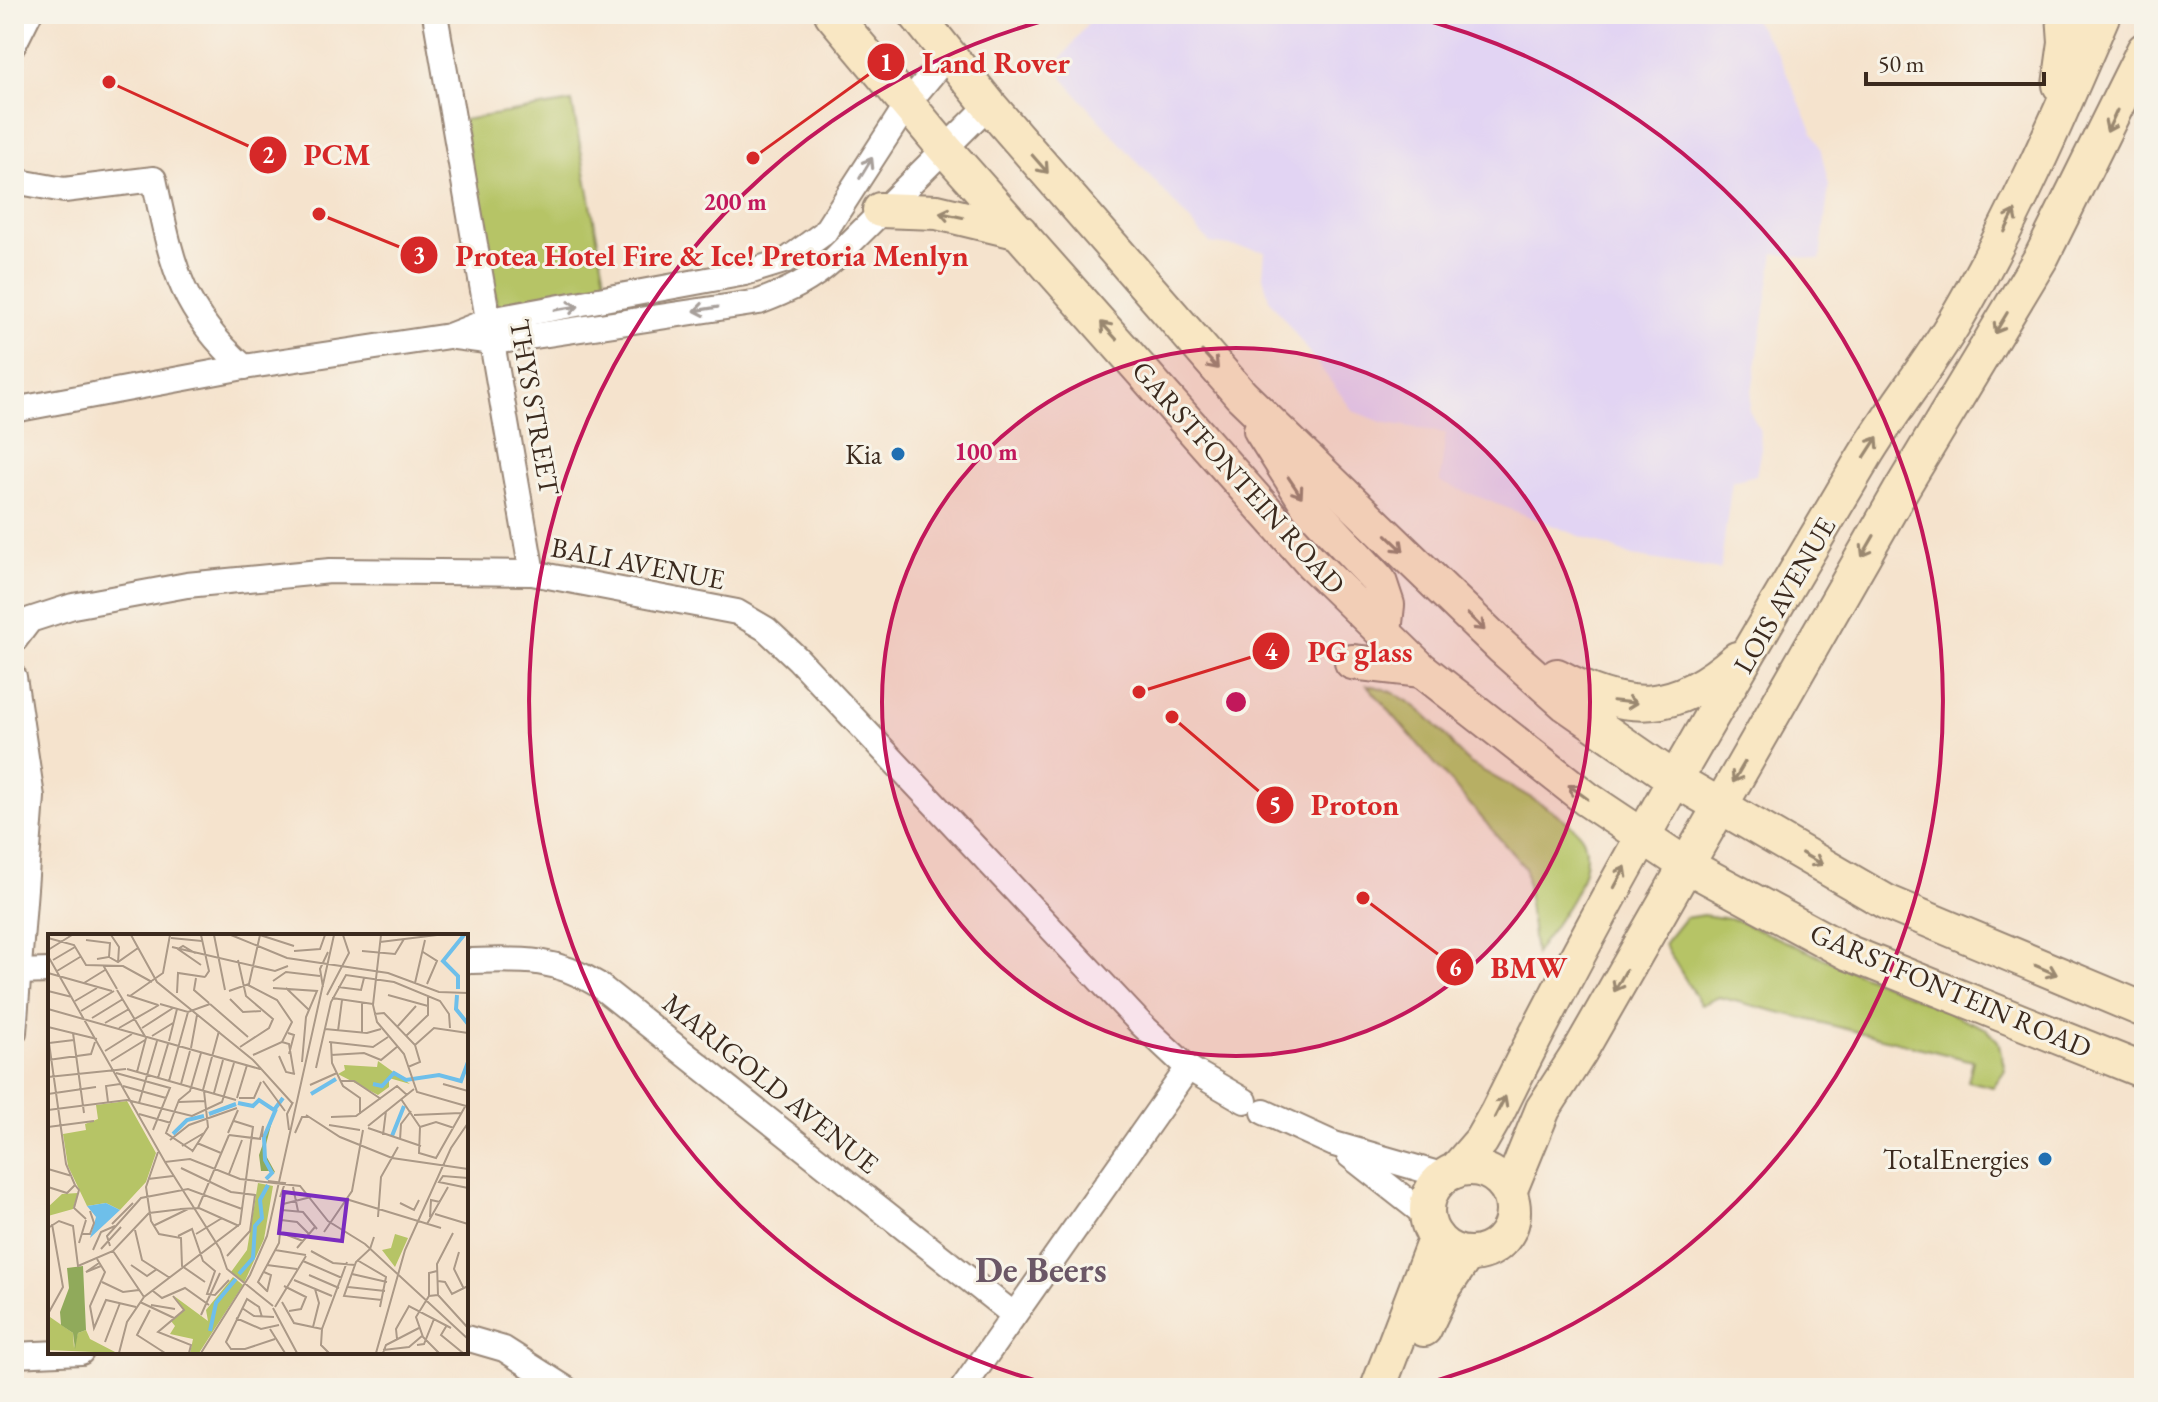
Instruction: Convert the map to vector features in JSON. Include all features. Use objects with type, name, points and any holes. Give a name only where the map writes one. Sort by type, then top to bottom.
[{"type":"main road","name":"GARSTFONTEIN ROAD","points":[[832,14],[945,149],[1312,563],[1422,670],[1536,761],[1686,865],[1849,953],[2144,1071]]},
{"type":"main road","name":"GARSTFONTEIN ROAD","points":[[916,14],[989,105],[1241,395],[1503,648],[1566,704],[1674,779],[1886,902],[2144,1010]]},
{"type":"main road","points":[[2053,132],[2066,42],[2064,14]]},
{"type":"main road","name":"LOIS AVENUE","points":[[1450,1174],[1481,1141],[1674,779],[1866,453],[1956,320],[2003,235],[2053,132],[2103,14]]},
{"type":"main road","name":"LOIS AVENUE","points":[[1509,1192],[1543,1109],[1901,490],[2042,256],[2110,125],[2144,50]]},
{"type":"main road","points":[[880,210],[937,212],[1020,232]]},
{"type":"main road","points":[[1241,395],[1302,496],[1379,581],[1387,605],[1384,632]]},
{"type":"main road","points":[[1503,648],[1587,692],[1616,703],[1650,704],[1696,691],[1757,642]]},
{"type":"main road","points":[[1352,662],[1422,670]]},
{"type":"main road","points":[[1395,1388],[1432,1227],[1430,1195],[1450,1174],[1468,1168],[1492,1174],[1509,1192],[1513,1214],[1503,1239],[1481,1252],[1467,1254],[1444,1245],[1432,1227]]},
{"type":"main road","points":[[1378,1388],[1467,1254]]},
{"type":"street","points":[[14,44],[29,14]]},
{"type":"street","name":"THYS STREET","points":[[435,14],[532,573]]},
{"type":"street","points":[[492,331],[745,273],[787,260],[807,249],[824,233],[908,103],[948,55]]},
{"type":"street","points":[[19,409],[244,367],[449,336],[759,302],[809,281],[989,105]]},
{"type":"street","points":[[14,181],[64,190],[154,179],[179,282],[193,311],[214,340],[244,367]]},
{"type":"street","name":"BALI AVENUE","points":[[17,635],[43,613],[73,606],[187,585],[330,571],[532,573],[737,612],[766,629],[1141,1024],[1188,1068],[1254,1106],[1334,1144],[1450,1174]]},
{"type":"street","points":[[14,677],[32,797],[14,1032]]},
{"type":"street","name":"MARIGOLD AVENUE","points":[[468,961],[546,961],[574,970],[597,984],[1014,1315]]},
{"type":"street","points":[[18,972],[48,971]]},
{"type":"street","points":[[963,1388],[1188,1068]]},
{"type":"street","name":"BALI AVENUE","points":[[1334,1144],[1432,1227]]},
{"type":"street","points":[[468,1339],[504,1349],[565,1388]]},
{"type":"street","points":[[14,1355],[48,1353]]},
{"type":"shaded area","points":[[1095,14],[1750,14],[1778,54],[1821,151],[1829,186],[1820,260],[1774,253],[1749,410],[1760,431],[1761,448],[1756,475],[1732,481],[1720,570],[1632,556],[1440,482],[1446,433],[1382,422],[1353,411],[1269,299],[1263,276],[1265,251],[1210,243],[1063,79],[1061,59]]},
{"type":"green space","points":[[572,102],[609,300],[497,308],[463,120]]},
{"type":"green space","points":[[1367,685],[1408,701],[1434,724],[1466,760],[1551,810],[1567,821],[1584,841],[1586,855],[1579,885],[1535,954],[1525,868]]},
{"type":"green space","points":[[1703,915],[1736,920],[1987,1029],[1998,1041],[2005,1070],[1993,1087],[1968,1081],[1973,1061],[1719,997],[1701,1005],[1664,944],[1685,918]]},
{"type":"place","name":"PCM","points":[[109,82]]},
{"type":"place","name":"Land Rover","points":[[753,158]]},
{"type":"place","name":"Protea Hotel Fire & Ice! Pretoria Menlyn","points":[[319,214]]},
{"type":"place","name":"Kia","points":[[898,454]]},
{"type":"place","name":"PG glass","points":[[1139,692]]},
{"type":"place","name":"Proton","points":[[1172,717]]},
{"type":"place","name":"BMW","points":[[1363,898]]},
{"type":"place","name":"TotalEnergies","points":[[2045,1159]]},
{"type":"district","name":"De Beers","points":[[1041,1269]]}]
